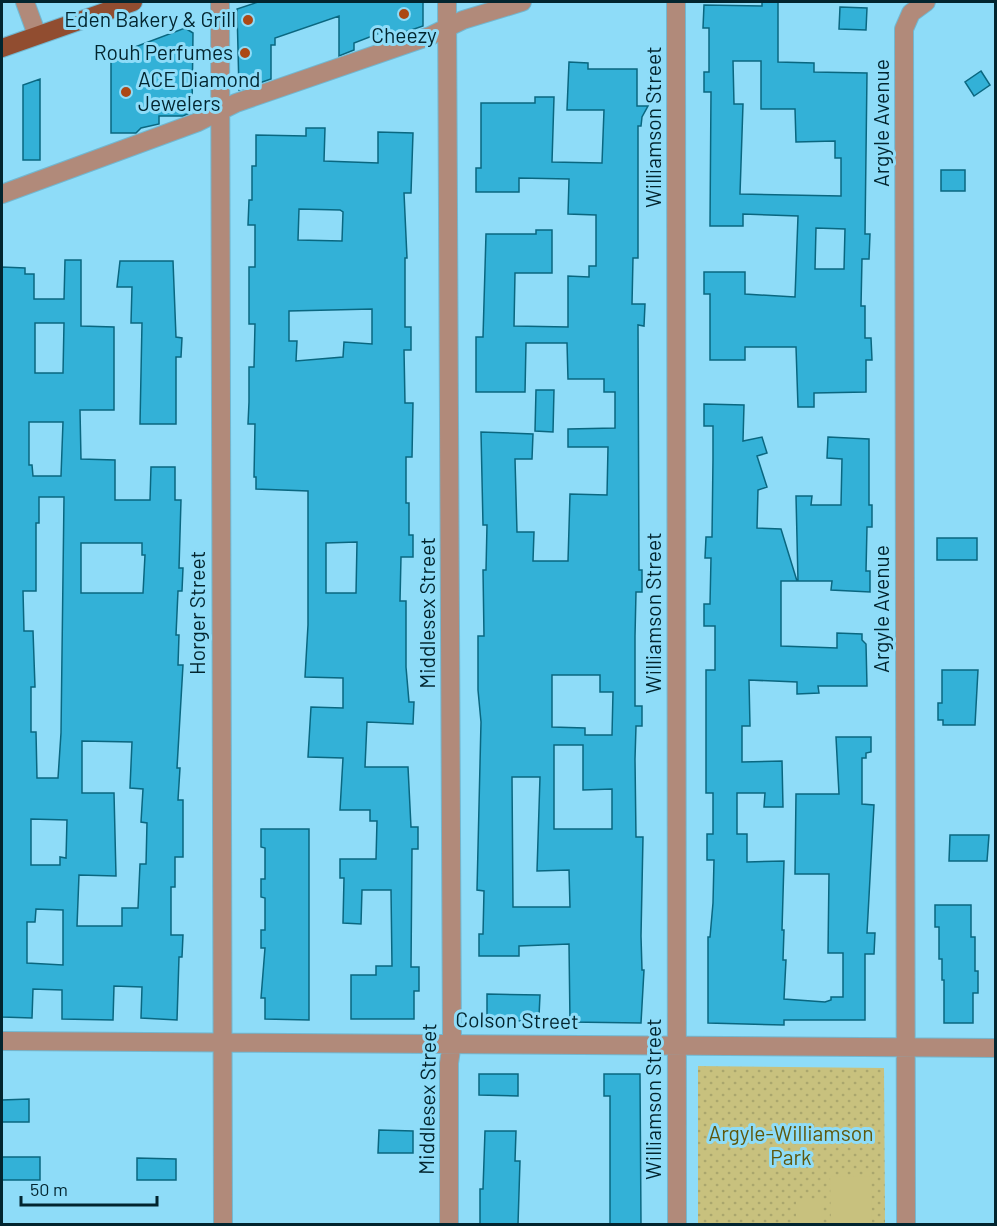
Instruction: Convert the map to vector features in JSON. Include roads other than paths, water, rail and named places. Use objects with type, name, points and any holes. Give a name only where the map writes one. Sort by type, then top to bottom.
[{"type":"main road","points":[[2,48],[133,2]]},
{"type":"street","points":[[25,2],[37,35]]},
{"type":"street","name":"Horger Street","points":[[220,2],[223,1224]]},
{"type":"street","name":"Middlesex Street","points":[[447,2],[452,1043],[449,1063],[449,1224]]},
{"type":"street","points":[[2,194],[448,28],[463,20],[522,2]]},
{"type":"street","name":"Williamson Street","points":[[676,2],[677,1224]]},
{"type":"street","name":"Argyle Avenue","points":[[906,1224],[904,29],[908,18],[920,3]]},
{"type":"street","name":"Colson Street","points":[[2,1041],[996,1048]]},
{"type":"place","name":"Cheezy","points":[[404,14]]},
{"type":"place","name":"Eden Bakery & Grill","points":[[248,20]]},
{"type":"place","name":"Rouh Perfumes","points":[[245,53]]},
{"type":"place","name":"ACE Diamond Jewelers","points":[[126,92]]},
{"type":"park label","name":"Argyle-Williamson Park","points":[[791,1146]]}]
